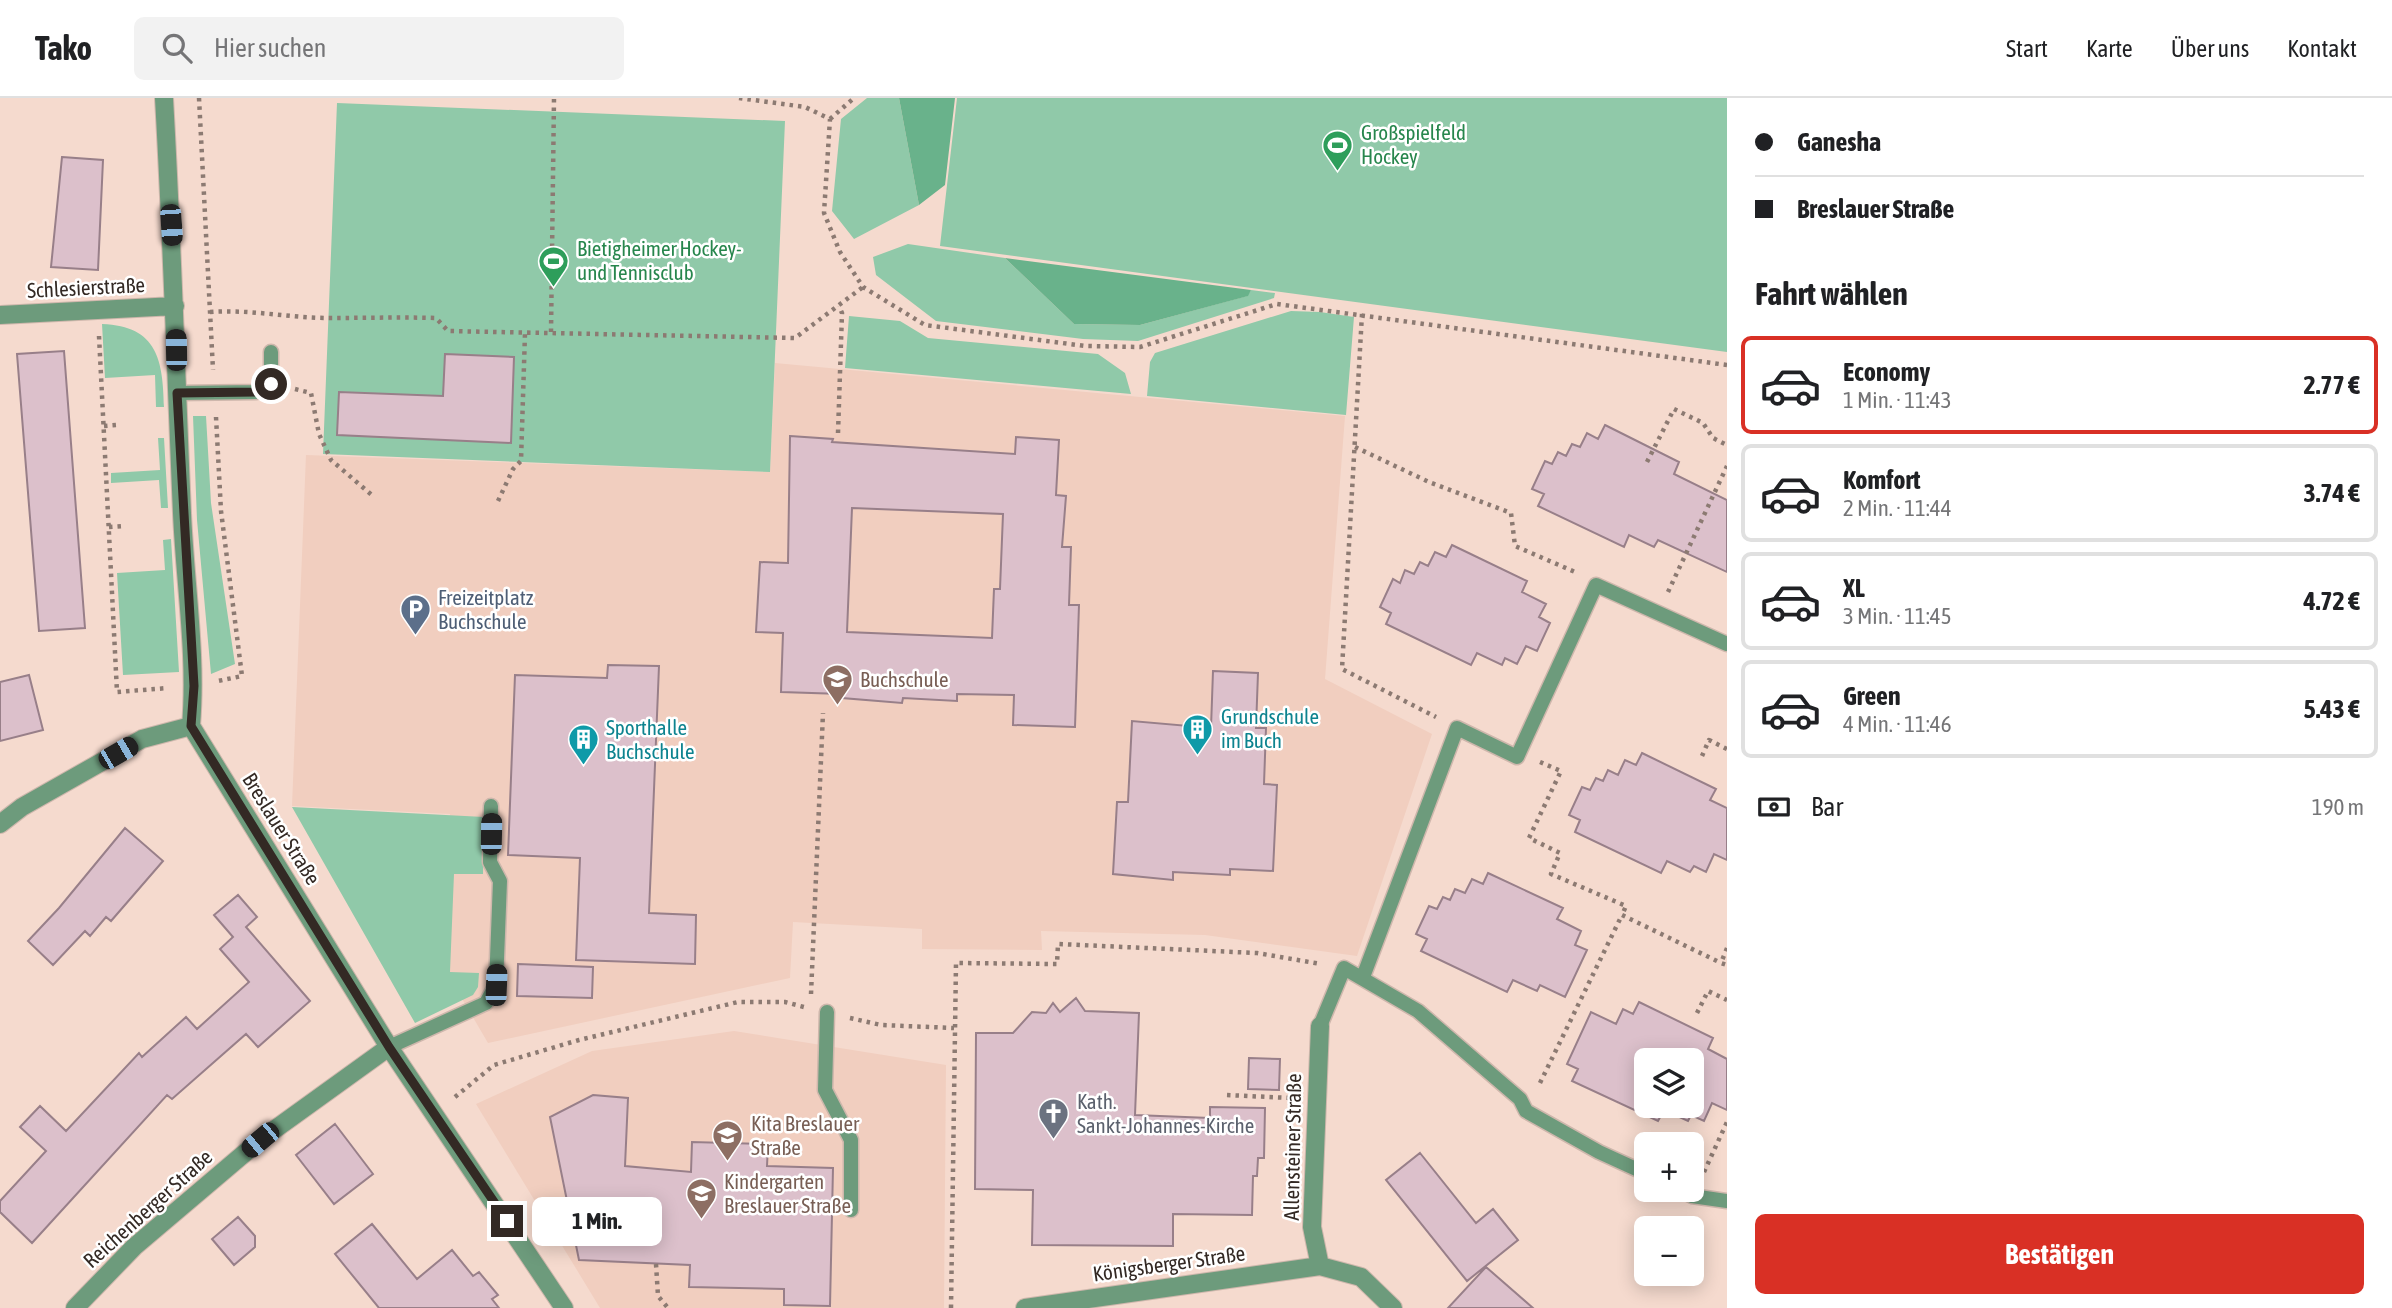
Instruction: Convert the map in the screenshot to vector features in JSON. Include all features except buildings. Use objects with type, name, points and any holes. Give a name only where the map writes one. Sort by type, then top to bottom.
[{"type":"street","points":[[0,824],[22,807],[142,739],[191,726],[194,686],[164,98]]},
{"type":"street","name":"Schlesierstraße","points":[[0,315],[175,306]]},
{"type":"street","name":"Breslauer Straße","points":[[191,726],[389,1047],[564,1308]]},
{"type":"street","name":"Allensteiner Straße","points":[[1320,1026],[1312,1227],[1320,1266]]},
{"type":"street","name":"Reichenberger Straße","points":[[75,1308],[134,1247],[260,1140],[389,1047]]},
{"type":"street","points":[[1320,1266],[1361,1278],[1393,1308]]},
{"type":"street","name":"Königsberger Straße","points":[[1025,1308],[1320,1266]]},
{"type":"lane","points":[[177,393],[256,392],[271,384],[271,352]]},
{"type":"lane","points":[[1363,976],[1457,728],[1517,757],[1596,585],[1727,644]]},
{"type":"lane","points":[[389,1047],[486,1003],[496,985],[500,881],[490,862],[491,807]]},
{"type":"lane","points":[[1320,1026],[1344,968],[1363,976],[1418,1011],[1520,1100],[1526,1111],[1599,1152],[1634,1168]]},
{"type":"lane","points":[[827,1012],[825,1090],[851,1140],[851,1210]]},
{"type":"lane","points":[[1704,1197],[1727,1201]]},
{"type":"path","points":[[551,332],[554,98]]},
{"type":"path","points":[[739,98],[805,107],[830,119]]},
{"type":"path","points":[[854,98],[830,119],[824,213],[840,252],[863,287],[925,325],[1085,346],[1140,347],[1278,303],[1727,365]]},
{"type":"path","points":[[210,312],[329,318],[436,318],[448,331],[795,338],[863,287]]},
{"type":"path","points":[[838,433],[842,313],[839,306]]},
{"type":"path","points":[[98,310],[117,692],[194,686]]},
{"type":"path","points":[[1362,314],[1342,668],[1457,728]]},
{"type":"path","points":[[498,501],[513,469],[521,461],[525,334]]},
{"type":"path","points":[[271,384],[311,393],[318,434],[331,460],[373,496]]},
{"type":"path","points":[[1647,462],[1674,409],[1703,423],[1713,438],[1727,445]]},
{"type":"path","points":[[104,426],[117,425]]},
{"type":"path","points":[[1355,447],[1429,482],[1511,513],[1515,546],[1593,580],[1596,585]]},
{"type":"path","points":[[1659,614],[1727,466]]},
{"type":"path","points":[[109,527],[123,526]]},
{"type":"path","points":[[811,1009],[823,713]]},
{"type":"path","points":[[1702,755],[1709,740],[1727,749]]},
{"type":"path","points":[[1519,752],[1561,771],[1529,838],[1560,853],[1551,874],[1626,906],[1526,1111]]},
{"type":"path","points":[[1622,915],[1727,965]]},
{"type":"path","points":[[951,1308],[956,963],[1057,964],[1058,944],[1257,953],[1344,968]]},
{"type":"path","points":[[1721,962],[1727,948]]},
{"type":"path","points":[[1697,1013],[1708,991],[1727,1000]]},
{"type":"path","points":[[435,1112],[494,1065],[579,1040],[738,1002],[785,1002],[881,1025],[954,1028]]},
{"type":"path","points":[[1227,1096],[1316,1098]]},
{"type":"path","points":[[1704,1162],[1727,1122]]},
{"type":"path","points":[[656,1264],[658,1296],[668,1308]]},
{"type":"shaded area","name":"Buchschule","points":[[775,363],[1345,416],[1325,679],[1432,734],[1357,956],[1205,935],[1041,931],[1042,950],[922,949],[922,929],[793,922],[790,978],[488,1043],[447,973],[450,814],[292,806],[306,455],[770,472]]},
{"type":"shaded area","name":"Kita Breslauer Straße","points":[[734,1031],[946,1065],[944,1308],[600,1308],[476,1104],[592,1051]]},
{"type":"green space","points":[[867,98],[899,98],[919,205],[854,239],[832,211],[841,119]]},
{"type":"green space","points":[[899,98],[955,98],[945,185],[919,205]]},
{"type":"green space","name":"Großspielfeld Hockey","points":[[957,98],[1727,98],[1727,352],[940,246]]},
{"type":"green space","name":"Bietigheimer Hockey- und Tennisclub","points":[[337,103],[785,121],[770,472],[323,454]]},
{"type":"green space","points":[[908,244],[1005,258],[1074,324],[1140,325],[1247,296],[1251,290],[1275,293],[1274,298],[1138,341],[1083,339],[936,321],[876,275],[873,257]]},
{"type":"green space","points":[[1005,258],[1251,290],[1248,296],[1140,325],[1074,324]]},
{"type":"green space","points":[[1291,311],[1354,317],[1346,415],[1147,396],[1150,362],[1155,353]]},
{"type":"green space","points":[[849,316],[900,321],[928,338],[1098,354],[1125,373],[1131,394],[845,368]]},
{"type":"green space","points":[[102,324],[135,331],[154,349],[162,375],[164,407],[156,407],[155,375],[105,378]]},
{"type":"green space","points":[[193,416],[206,416],[211,503],[235,664],[211,674],[197,520]]},
{"type":"green space","points":[[158,438],[164,438],[168,508],[161,508],[159,480],[111,483],[111,473],[160,470]]},
{"type":"green space","points":[[171,539],[179,672],[123,675],[117,573],[165,570],[163,540]]},
{"type":"green space","points":[[292,807],[484,817],[483,874],[454,874],[450,972],[479,973],[478,987],[473,995],[415,1023]]},
{"type":"place","name":"Großspielfeld Hockey","points":[[1338,172]]},
{"type":"place","name":"Bietigheimer Hockey- und Tennisclub","points":[[554,288]]},
{"type":"place","name":"Freizeitplatz Buchschule","points":[[415,637]]},
{"type":"place","name":"Buchschule","points":[[837,707]]},
{"type":"place","name":"Grundschule im Buch","points":[[1198,756]]},
{"type":"place","name":"Sporthalle Buchschule","points":[[583,767]]},
{"type":"place","name":"Kath. Sankt-Johannes-Kirche","points":[[1054,1141]]},
{"type":"place","name":"Kita Breslauer Straße","points":[[728,1163]]},
{"type":"place","name":"Kindergarten Breslauer Straße","points":[[701,1221]]},
{"type":"route","points":[[271,384],[256,392],[177,393],[182,521],[194,686],[191,726],[389,1047],[507,1221]]}]
